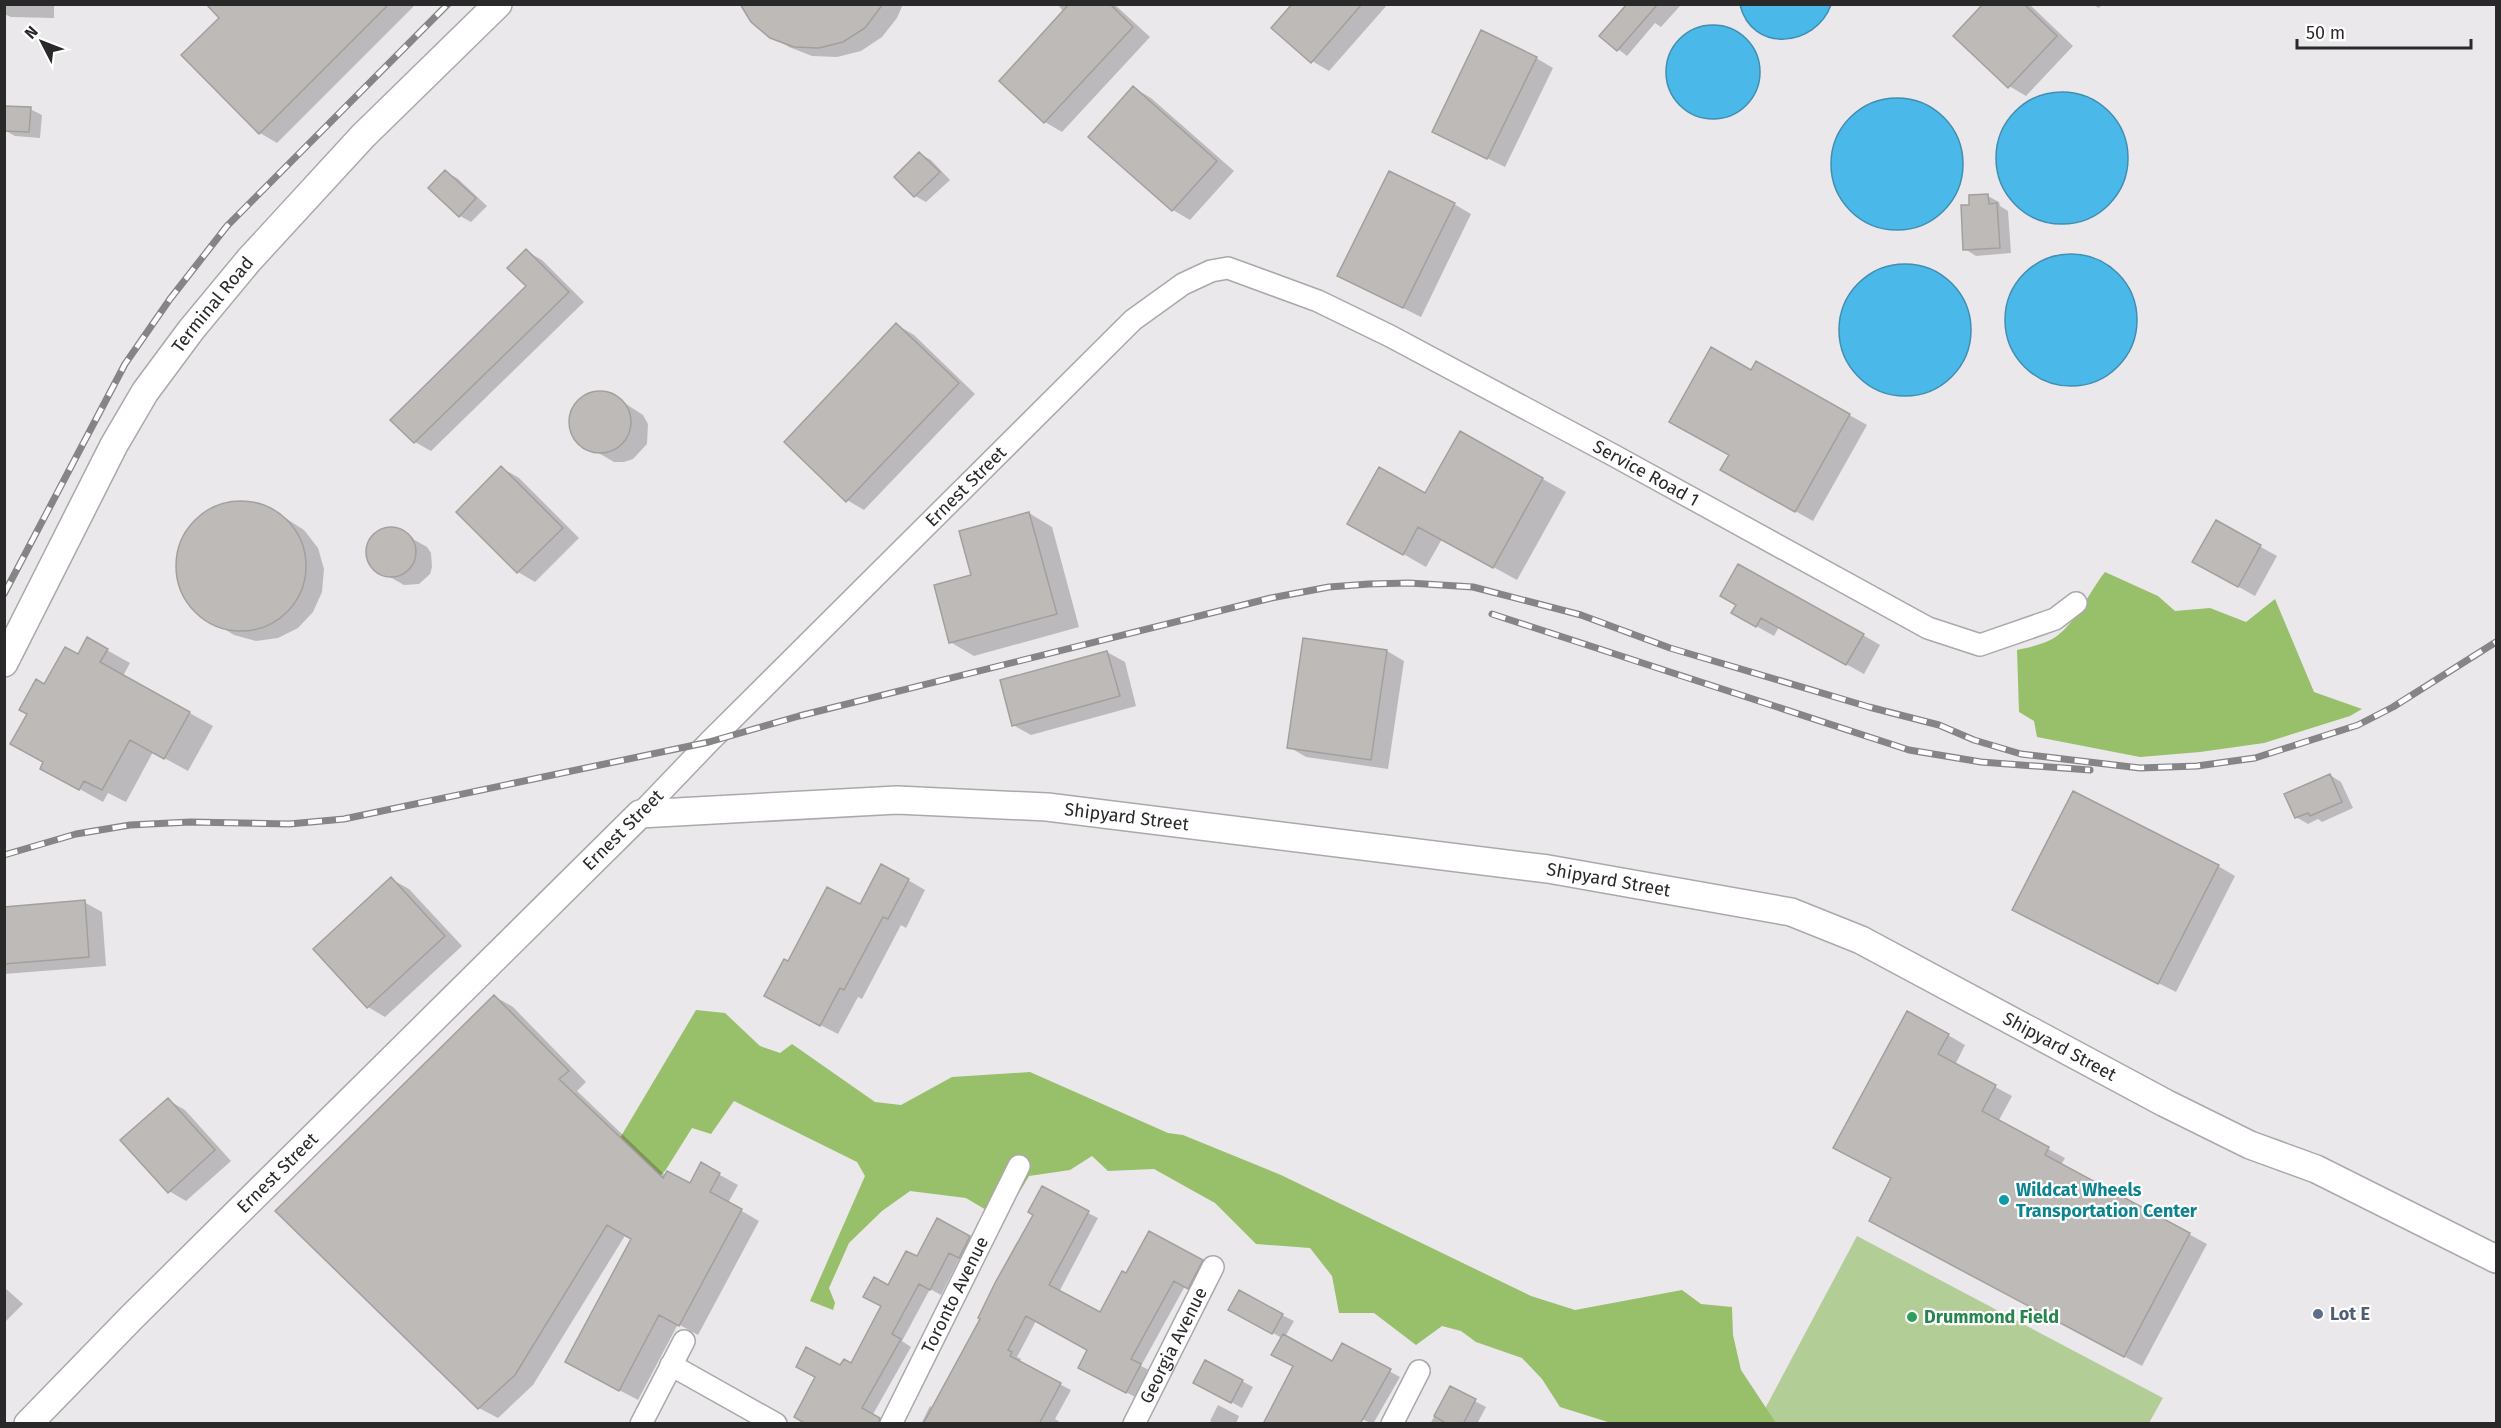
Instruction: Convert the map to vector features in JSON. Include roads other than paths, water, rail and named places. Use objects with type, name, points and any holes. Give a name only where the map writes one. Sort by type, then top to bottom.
[{"type":"street","name":"Terminal Road","points":[[4,663],[114,445],[145,392],[191,330],[249,260],[363,136],[498,4]]},
{"type":"street","name":"Ernest Street","points":[[28,1424],[132,1317],[640,814],[709,742],[1133,320],[1183,284],[1211,271],[1228,268],[1236,270]]},
{"type":"street","name":"Service Road 1","points":[[1236,270],[1317,301],[1399,341],[1613,454],[1928,628],[1980,645],[2055,619],[2076,603]]},
{"type":"street","name":"Shipyard Street","points":[[640,814],[897,800],[1047,807],[1548,869],[1791,912],[1862,940],[2165,1103],[2250,1146],[2316,1169],[2496,1259]]},
{"type":"street","name":"Toronto Avenue","points":[[891,1424],[1019,1166]]},
{"type":"street","name":"Georgia Avenue","points":[[1134,1424],[1213,1267]]},
{"type":"street","points":[[641,1424],[684,1341]]},
{"type":"street","points":[[671,1365],[776,1424]]},
{"type":"street","points":[[1392,1424],[1419,1371]]},
{"type":"water","points":[[1740,4],[1831,5],[1823,19],[1812,30],[1798,37],[1784,39],[1770,37],[1757,31],[1747,21]]},
{"type":"water","points":[[1713,25],[1731,28],[1746,39],[1757,54],[1760,72],[1757,90],[1746,105],[1731,116],[1713,119],[1695,116],[1680,105],[1669,90],[1666,72],[1669,54],[1680,39],[1695,28]]},
{"type":"water","points":[[2062,92],[2087,97],[2099,103],[2117,121],[2123,133],[2128,158],[2123,183],[2117,195],[2099,213],[2087,219],[2062,224],[2037,219],[2025,213],[2007,195],[2001,183],[1996,158],[2001,133],[2007,121],[2025,103],[2037,97]]},
{"type":"water","points":[[1897,98],[1922,103],[1934,109],[1952,127],[1958,139],[1963,164],[1958,189],[1952,201],[1934,219],[1922,225],[1897,230],[1872,225],[1860,219],[1842,201],[1836,189],[1831,164],[1836,139],[1842,127],[1860,109],[1872,103]]},
{"type":"water","points":[[2071,254],[2096,259],[2108,265],[2126,283],[2132,295],[2137,320],[2132,345],[2126,357],[2108,375],[2096,381],[2071,386],[2046,381],[2034,375],[2016,357],[2010,345],[2005,320],[2010,295],[2016,283],[2034,265],[2046,259]]},
{"type":"water","points":[[1905,264],[1930,269],[1942,275],[1960,293],[1966,305],[1971,330],[1966,355],[1960,367],[1942,385],[1930,391],[1905,396],[1880,391],[1868,385],[1850,367],[1844,355],[1839,330],[1844,305],[1850,293],[1868,275],[1880,269]]},
{"type":"railway","points":[[4,594],[125,364],[170,299],[227,226],[448,4]]},
{"type":"railway","points":[[4,855],[76,834],[130,825],[190,822],[289,824],[344,819],[709,742],[799,716],[1271,598],[1329,587],[1409,583],[1473,587],[1581,615],[1670,648],[1869,707],[1939,725],[1974,740],[2021,754],[2140,768],[2197,766],[2255,758],[2358,725],[2393,707],[2496,642]]},
{"type":"railway","points":[[1492,614],[1909,750],[1981,762],[2090,770]]},
{"type":"place","name":"Wildcat Wheels Transportation Center","points":[[2004,1200]]},
{"type":"place","name":"Lot E","points":[[2318,1314]]},
{"type":"place","name":"Drummond Field","points":[[1912,1317]]}]
